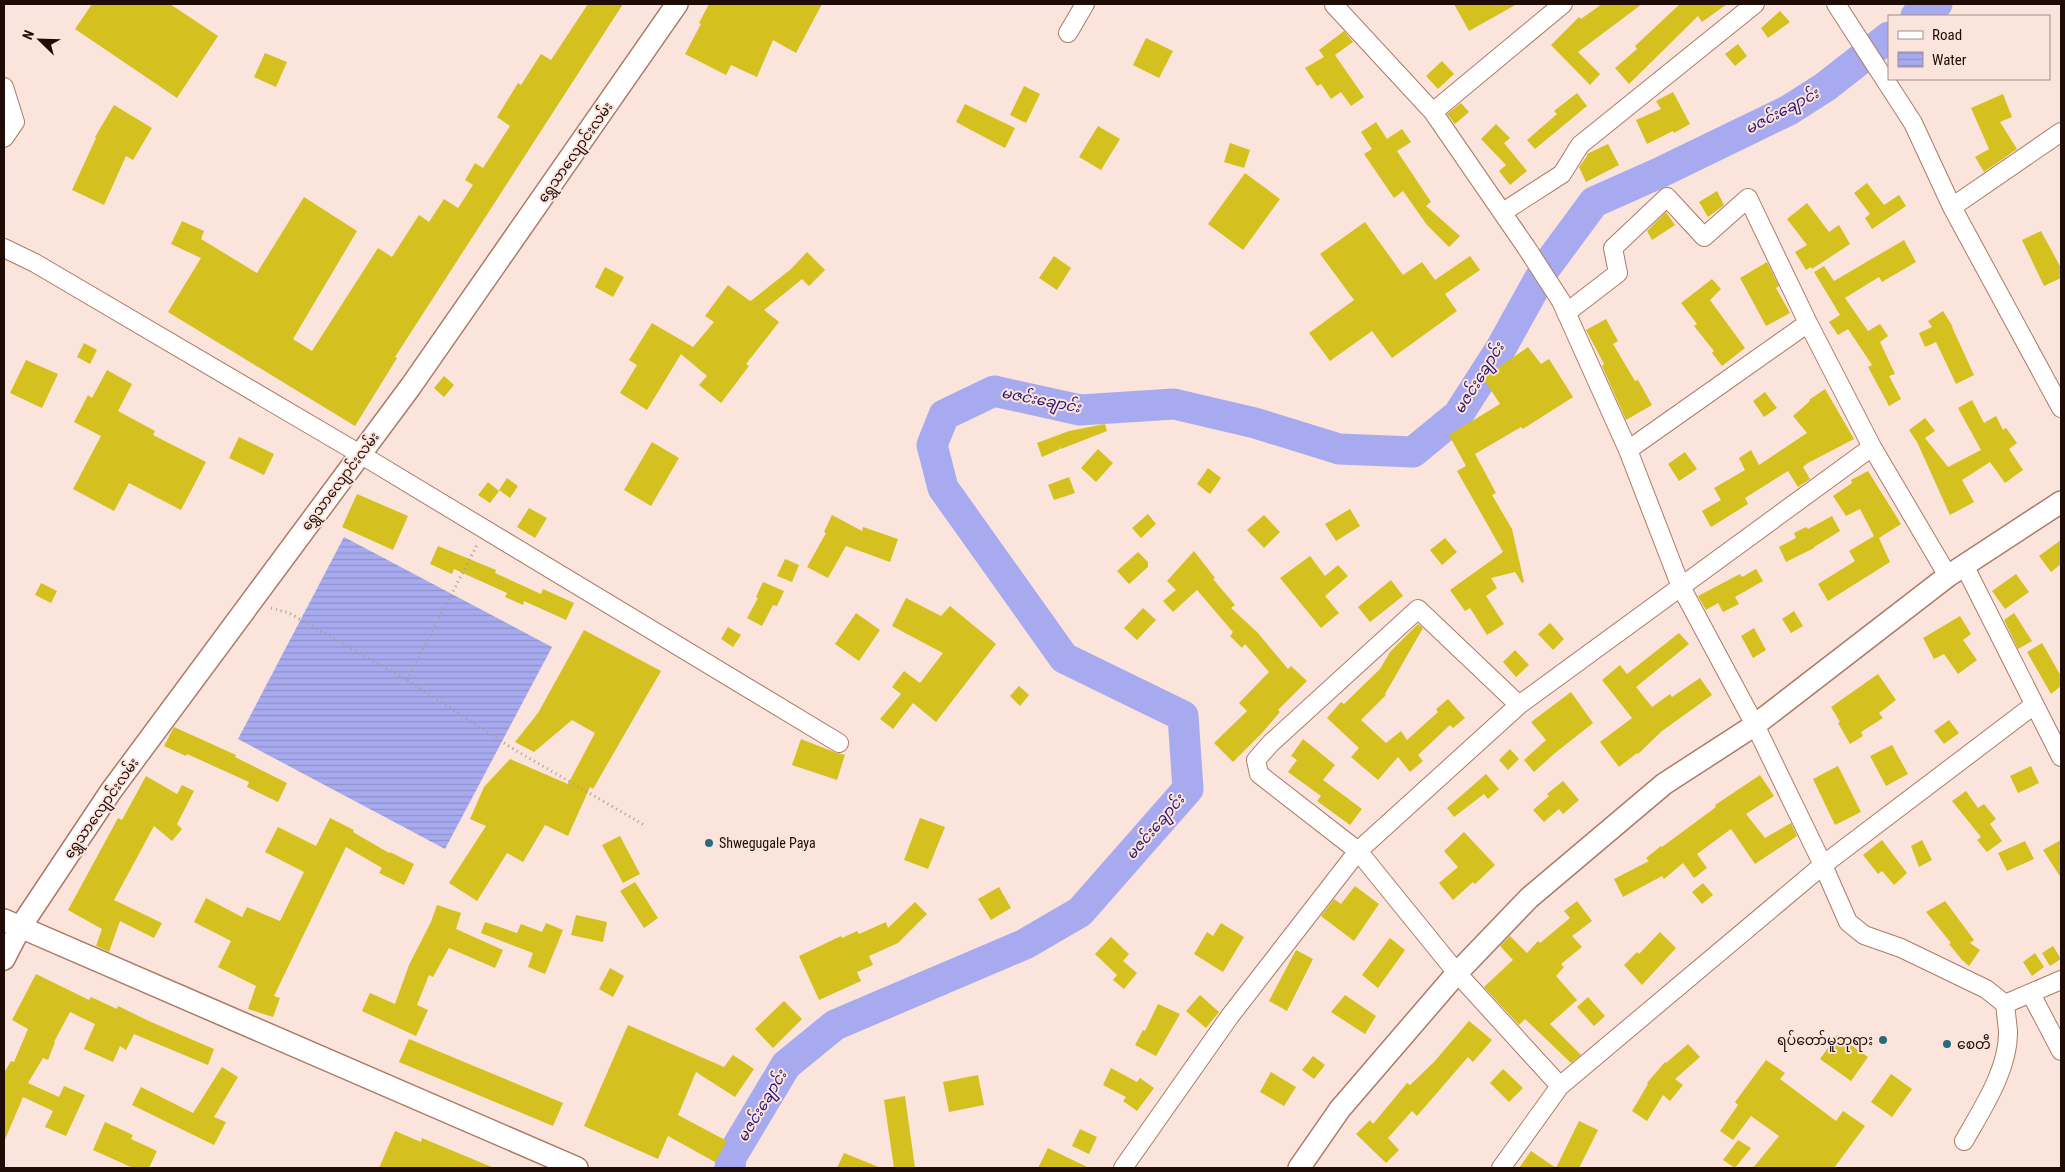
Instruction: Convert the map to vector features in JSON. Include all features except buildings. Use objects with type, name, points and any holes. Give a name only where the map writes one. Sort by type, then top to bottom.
[{"type":"street","name":"ရွှေသာလျောင်းလမ်း","points":[[4,959],[12,923],[411,386],[677,4]]},
{"type":"street","points":[[1068,33],[1085,4]]},
{"type":"street","points":[[1335,4],[1432,112],[1503,212],[1564,307],[1628,450],[1681,587],[1755,725],[1823,865],[1848,922],[1855,930],[1864,935],[1901,948],[1986,989],[2005,1004],[2008,1033],[2001,1069],[1985,1104],[1964,1141]]},
{"type":"street","points":[[1432,112],[1563,4]]},
{"type":"street","points":[[1503,212],[1562,174],[1580,145],[1754,4]]},
{"type":"street","points":[[1836,4],[1912,123],[1952,207],[2061,408]]},
{"type":"street","points":[[4,87],[15,122],[4,138]]},
{"type":"street","points":[[1952,207],[2061,132]]},
{"type":"street","points":[[1564,307],[1618,273],[1613,248],[1667,196],[1704,237],[1748,198],[1808,323],[1872,447],[1956,571],[2034,705],[2061,757]]},
{"type":"street","points":[[4,248],[35,263],[360,454],[839,743]]},
{"type":"street","points":[[1628,450],[1808,323]]},
{"type":"street","points":[[1123,1168],[1230,1016],[1358,851],[1519,705],[1872,447]]},
{"type":"street","points":[[1299,1168],[1340,1109],[1457,973],[1529,898],[1664,784],[1755,725],[1956,571],[2061,502]]},
{"type":"street","points":[[1519,705],[1418,609],[1271,743],[1256,760],[1259,774],[1358,851],[1457,973],[1560,1086]]},
{"type":"street","points":[[1501,1168],[1560,1086],[1823,865],[2034,705]]},
{"type":"street","points":[[12,923],[577,1168]]},
{"type":"street","points":[[2005,1004],[2061,980]]},
{"type":"street","points":[[2031,994],[2061,1051]]},
{"type":"path","points":[[406,680],[460,575],[486,530]]},
{"type":"path","points":[[289,613],[406,680],[515,750],[646,826]]},
{"type":"water","points":[[344,537],[552,647],[445,849],[238,739]]},
{"type":"waterway","name":"မဇင်းချောင်း","points":[[1918,15],[1937,4]]},
{"type":"waterway","name":"မဇင်းချောင်း","points":[[730,1168],[731,1157],[786,1065],[835,1025],[1025,944],[1080,912],[1188,789],[1183,716],[1064,658],[943,488],[932,445],[944,415],[994,391],[1080,410],[1174,404],[1255,423],[1339,449],[1413,452],[1458,415],[1501,348],[1546,267],[1594,202],[1657,174],[1789,110],[1825,87],[1888,38]]},
{"type":"place","name":"Shwegugale Paya","points":[[709,843]]},
{"type":"place","name":"ရပ်တော်မူဘုရား","points":[[1883,1040]]},
{"type":"place","name":"စေတီ","points":[[1947,1044]]}]
